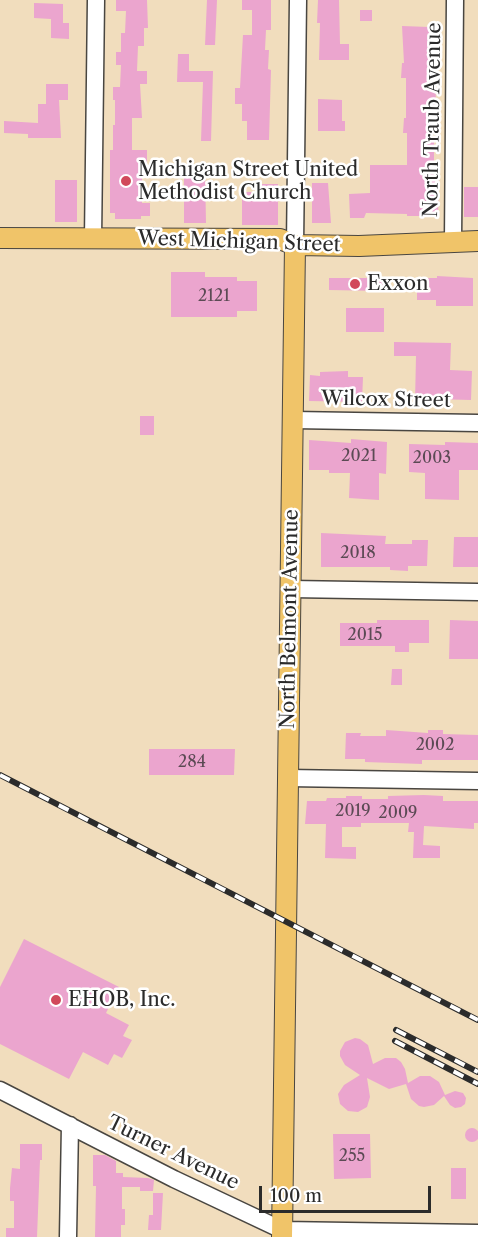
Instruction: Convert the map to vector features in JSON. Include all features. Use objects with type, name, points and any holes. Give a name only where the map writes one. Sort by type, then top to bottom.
[{"type":"main road","name":"West Michigan Street","points":[[0,238],[280,239],[295,245],[359,246],[478,241]]},
{"type":"main road","name":"North Belmont Avenue","points":[[282,1233],[295,245]]},
{"type":"street","points":[[93,239],[96,0]]},
{"type":"street","name":"North Belmont Avenue","points":[[295,245],[298,0]]},
{"type":"street","name":"North Traub Avenue","points":[[453,241],[455,0]]},
{"type":"street","name":"Wilcox Street","points":[[293,420],[478,423]]},
{"type":"street","points":[[291,589],[478,592]]},
{"type":"street","points":[[288,778],[478,781]]},
{"type":"street","name":"Turner Avenue","points":[[0,1090],[282,1233],[478,1233]]},
{"type":"street","points":[[68,1237],[70,1125]]},
{"type":"building","points":[[116,0],[147,0],[148,28],[144,28],[144,46],[138,46],[137,71],[147,71],[147,84],[140,84],[142,118],[132,118],[132,150],[147,150],[147,177],[142,177],[142,203],[150,203],[150,216],[141,216],[141,219],[115,219],[115,213],[110,213],[110,150],[113,150],[113,125],[115,125],[113,87],[120,87],[121,65],[116,65],[116,52],[121,52],[121,33],[125,33],[126,11],[116,11]]},
{"type":"building","points":[[207,0],[217,0],[215,45],[205,45]]},
{"type":"building","points":[[242,0],[271,0],[271,30],[266,30],[265,50],[269,50],[268,69],[271,70],[269,140],[247,140],[247,121],[242,121],[242,104],[235,104],[235,88],[240,88],[243,35],[252,35],[252,10],[242,10]]},
{"type":"building","points":[[318,0],[339,0],[340,44],[349,44],[349,60],[319,60]]},
{"type":"building","points":[[34,3],[63,4],[63,23],[69,23],[69,39],[51,38],[51,19],[34,18]]},
{"type":"building","points":[[360,10],[372,10],[372,21],[360,21]]},
{"type":"building","points":[[402,26],[429,27],[431,85],[435,85],[436,100],[436,116],[431,116],[430,137],[434,137],[434,166],[439,166],[438,215],[407,216],[407,214],[366,213],[364,218],[350,218],[349,194],[370,193],[370,165],[407,165],[407,133],[403,133],[404,118],[406,118],[406,78],[401,78],[402,63],[404,63]]},
{"type":"building","points":[[178,54],[189,54],[189,71],[213,71],[211,141],[201,141],[203,82],[177,82]]},
{"type":"building","points":[[46,84],[68,84],[68,100],[59,100],[61,138],[28,138],[28,134],[4,133],[4,121],[38,123],[38,104],[46,104]]},
{"type":"building","points":[[318,99],[342,100],[342,121],[345,121],[345,131],[318,131]]},
{"type":"building","points":[[184,170],[205,170],[206,223],[184,223]]},
{"type":"building","points":[[55,180],[77,180],[77,222],[55,222]]},
{"type":"building","points":[[312,183],[328,183],[331,223],[312,223]]},
{"type":"building","points":[[257,184],[278,184],[278,225],[242,225],[242,192],[257,192]]},
{"type":"building","points":[[464,187],[478,187],[478,217],[464,217]]},
{"type":"building","points":[[171,272],[205,272],[205,277],[237,277],[237,281],[257,281],[257,311],[237,311],[237,317],[171,317]]},
{"type":"building","points":[[437,276],[473,278],[473,306],[436,306],[436,300],[417,300],[417,278],[437,278]]},
{"type":"building","points":[[329,278],[383,278],[383,291],[329,290]]},
{"type":"building","points":[[346,308],[384,308],[384,332],[346,332]]},
{"type":"building","points":[[394,342],[451,343],[450,370],[472,371],[471,400],[432,399],[432,402],[415,402],[416,356],[394,356]]},
{"type":"building","points":[[348,371],[348,377],[363,377],[362,402],[309,401],[310,375],[320,376],[320,372]]},
{"type":"building","points":[[140,416],[154,416],[154,435],[140,435]]},
{"type":"building","points":[[351,439],[387,442],[386,474],[379,473],[379,500],[349,498],[350,473],[309,470],[309,440],[351,443]]},
{"type":"building","points":[[445,442],[478,443],[478,470],[459,470],[459,500],[425,499],[425,473],[409,472],[409,444],[445,445]]},
{"type":"building","points":[[321,533],[386,536],[385,544],[412,544],[412,540],[428,540],[427,566],[408,566],[408,571],[390,570],[390,567],[321,567]]},
{"type":"building","points":[[454,537],[478,537],[478,567],[453,567]]},
{"type":"building","points":[[377,620],[429,620],[429,643],[409,643],[409,652],[395,652],[395,646],[340,646],[340,623],[377,623]]},
{"type":"building","points":[[450,620],[478,621],[478,659],[449,659]]},
{"type":"building","points":[[392,669],[402,669],[402,685],[391,685]]},
{"type":"building","points":[[386,730],[428,733],[428,730],[443,730],[443,734],[478,735],[478,760],[422,760],[422,764],[345,759],[346,733],[361,733],[360,736],[386,736]]},
{"type":"building","points":[[149,749],[235,749],[234,775],[149,775]]},
{"type":"building","points":[[346,796],[362,796],[362,799],[388,799],[388,796],[443,796],[443,801],[478,801],[478,823],[474,823],[474,829],[424,826],[423,845],[440,846],[440,858],[413,858],[414,832],[408,832],[409,823],[361,823],[361,827],[342,827],[342,847],[356,847],[356,859],[325,858],[326,824],[305,824],[307,801],[326,801],[327,798],[346,798]]},
{"type":"building","name":"EHOB, Inc.","points":[[24,939],[119,987],[106,1013],[129,1025],[123,1036],[132,1040],[122,1058],[114,1054],[108,1065],[83,1052],[69,1079],[0,1044],[0,987]]},
{"type":"building","points":[[355,1038],[368,1045],[373,1064],[385,1058],[396,1058],[405,1069],[408,1083],[420,1076],[430,1076],[439,1082],[445,1095],[455,1091],[463,1093],[466,1098],[465,1104],[455,1108],[444,1096],[434,1105],[419,1106],[411,1099],[406,1084],[389,1089],[367,1078],[370,1097],[367,1107],[358,1112],[348,1111],[340,1104],[338,1094],[344,1085],[360,1075],[345,1065],[340,1051],[345,1042]]},
{"type":"building","points":[[472,1128],[477,1130],[479,1135],[477,1140],[472,1142],[467,1140],[465,1135],[467,1130]]},
{"type":"building","points":[[333,1134],[370,1134],[371,1178],[334,1179]]},
{"type":"building","points":[[20,1144],[42,1144],[37,1237],[6,1237],[6,1228],[14,1228],[14,1201],[10,1201],[10,1188],[12,1168],[20,1169]]},
{"type":"building","points":[[93,1155],[105,1155],[116,1161],[116,1173],[123,1173],[123,1177],[154,1180],[153,1191],[140,1191],[140,1187],[122,1187],[125,1225],[121,1225],[121,1237],[95,1237],[96,1186],[93,1186]]},
{"type":"building","points":[[451,1168],[466,1168],[466,1199],[451,1199]]},
{"type":"building","points":[[153,1193],[163,1193],[161,1230],[148,1230],[149,1215],[153,1215]]},
{"type":"railway","points":[[0,775],[478,1020]]},
{"type":"railway","points":[[396,1030],[478,1072]]},
{"type":"railway","points":[[395,1041],[478,1084]]},
{"type":"place","name":"Michigan Street United Methodist Church","points":[[126,181]]},
{"type":"place","name":"Exxon","points":[[355,284]]},
{"type":"place","name":"EHOB, Inc.","points":[[56,1000]]}]
